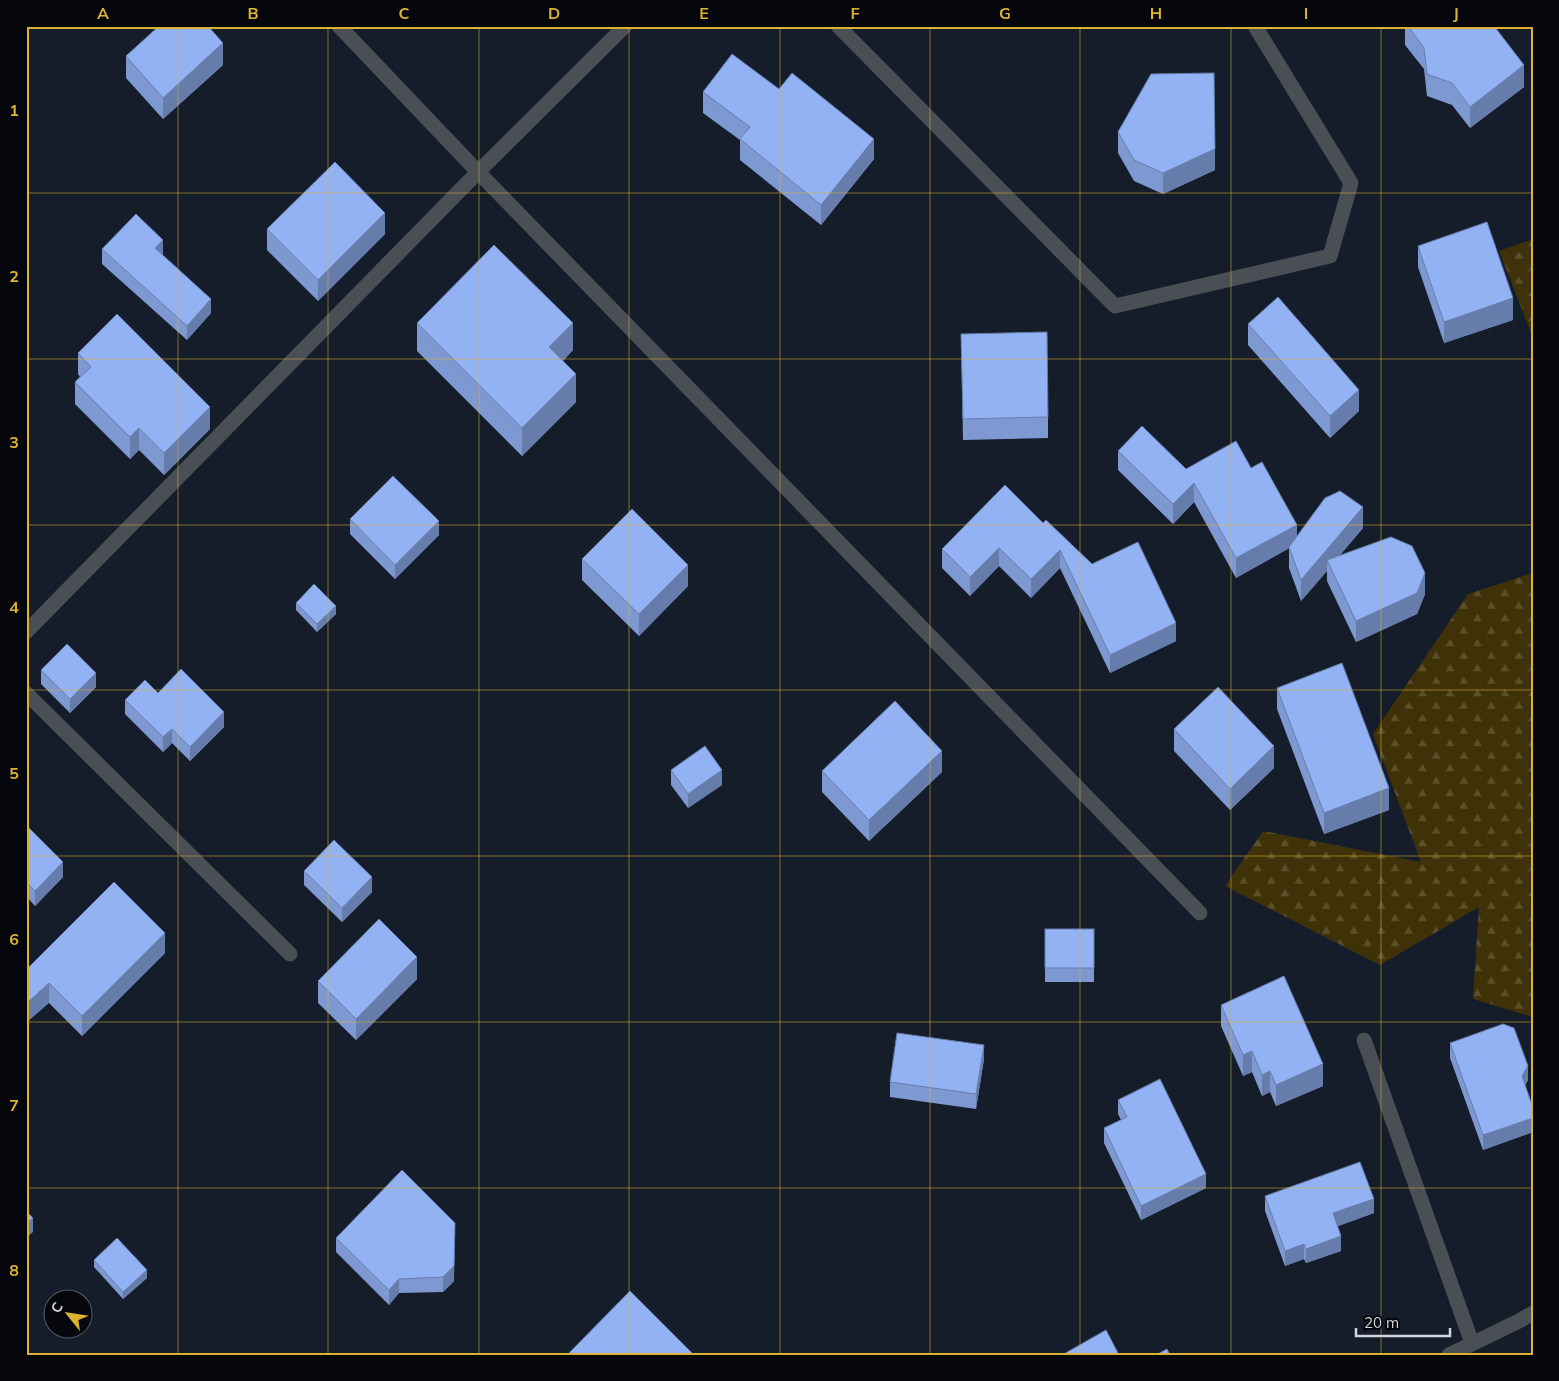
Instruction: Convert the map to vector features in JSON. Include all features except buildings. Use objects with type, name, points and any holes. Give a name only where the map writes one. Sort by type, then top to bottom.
[{"type":"lane","points":[[339,26],[478,172],[1200,913]]},
{"type":"lane","points":[[26,632],[478,172],[625,26]]},
{"type":"lane","points":[[838,26],[1115,306],[1330,256],[1351,183],[1255,26]]},
{"type":"lane","points":[[26,693],[290,954]]},
{"type":"lane","points":[[1364,1040],[1472,1343]]},
{"type":"lane","points":[[1448,1355],[1533,1313]]},
{"type":"green space","points":[[1533,239],[1533,338],[1499,251]]},
{"type":"green space","points":[[1533,573],[1533,1017],[1473,999],[1479,907],[1380,965],[1225,886],[1263,831],[1421,862],[1373,734],[1468,594]]}]
